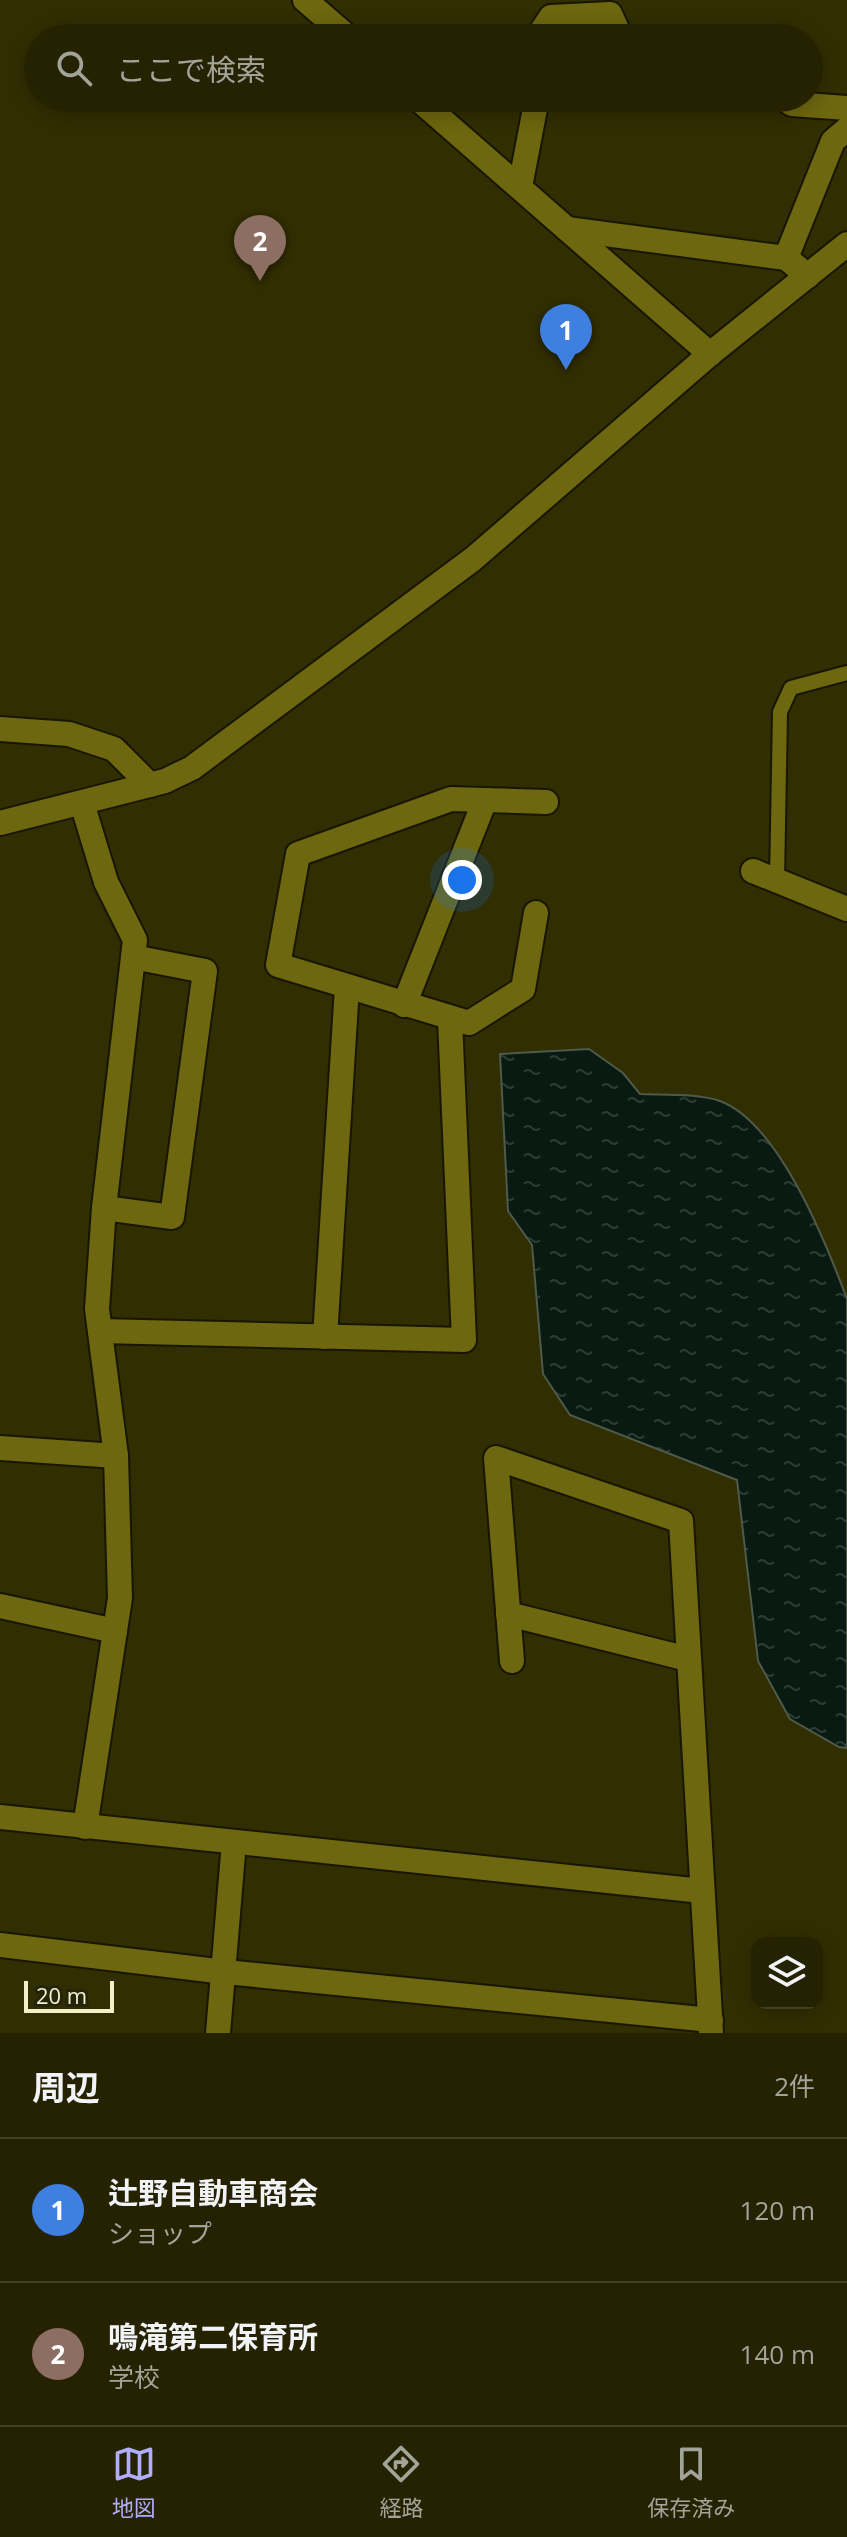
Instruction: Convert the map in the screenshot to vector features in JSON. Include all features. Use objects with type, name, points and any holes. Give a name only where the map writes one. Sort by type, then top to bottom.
[{"type":"street","points":[[305,0],[333,24]]},
{"type":"street","points":[[546,24],[551,17],[613,7]]},
{"type":"street","points":[[823,106],[847,108]]},
{"type":"street","points":[[433,112],[710,354]]},
{"type":"street","points":[[520,187],[534,112]]},
{"type":"street","points":[[786,258],[833,141],[847,129]]},
{"type":"street","points":[[567,229],[786,258],[808,276]]},
{"type":"street","points":[[0,823],[150,785],[192,768],[473,559],[710,354],[847,244]]},
{"type":"street","points":[[0,729],[69,734],[114,749],[150,785]]},
{"type":"street","points":[[536,913],[523,989],[469,1023],[450,1020],[278,965],[298,854],[451,799],[546,802]]},
{"type":"street","points":[[404,1005],[485,800]]},
{"type":"street","points":[[82,803],[106,882],[135,940],[104,1208],[97,1309],[116,1456],[120,1598],[85,1827]]},
{"type":"street","points":[[753,871],[847,909]]},
{"type":"street","points":[[104,1208],[172,1217],[205,971],[133,957]]},
{"type":"street","points":[[325,1337],[347,987]]},
{"type":"street","points":[[100,1331],[464,1340],[450,1020]]},
{"type":"street","points":[[0,1448],[116,1456]]},
{"type":"street","points":[[0,1945],[711,2027],[681,1521],[496,1458],[512,1661]]},
{"type":"street","points":[[0,1606],[115,1631]]},
{"type":"street","points":[[508,1614],[688,1659]]},
{"type":"street","points":[[0,1817],[702,1891]]},
{"type":"street","points":[[218,2033],[234,1842]]},
{"type":"lane","points":[[777,881],[780,712],[791,688],[847,673]]},
{"type":"water","points":[[589,1049],[623,1073],[640,1094],[711,1098],[742,1114],[762,1133],[798,1187],[847,1299],[847,1748],[839,1747],[790,1719],[758,1661],[737,1480],[570,1415],[543,1374],[532,1245],[508,1211],[500,1054]]},
{"type":"place","name":"鳴滝第二保育所","points":[[260,281]]},
{"type":"place","name":"辻野自動車商会","points":[[566,370]]}]
